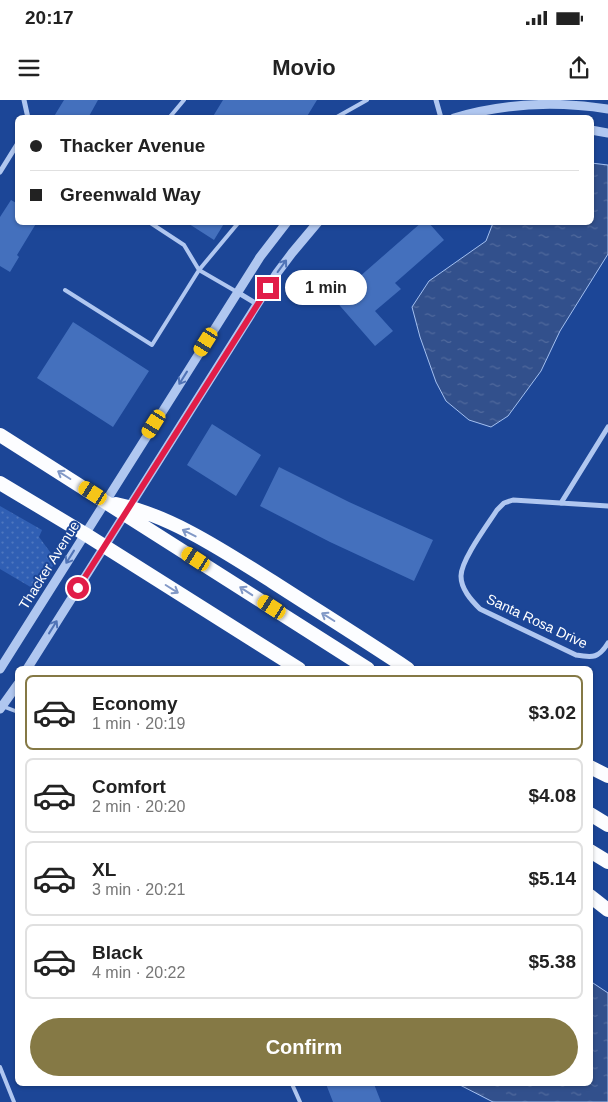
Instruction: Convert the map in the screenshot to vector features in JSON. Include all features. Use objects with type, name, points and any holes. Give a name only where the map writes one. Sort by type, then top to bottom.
[{"type":"highway","points":[[0,435],[106,501],[127,510],[159,518],[221,550],[403,666]]},
{"type":"highway","points":[[0,483],[85,534],[294,666]]},
{"type":"highway","points":[[127,510],[363,666]]},
{"type":"highway","points":[[222,620],[286,666]]},
{"type":"highway","points":[[593,768],[608,776]]},
{"type":"highway","points":[[593,816],[608,825]]},
{"type":"highway","points":[[593,853],[608,862]]},
{"type":"highway","points":[[593,898],[608,910]]},
{"type":"street","points":[[24,100],[27,115]]},
{"type":"street","points":[[436,100],[440,115]]},
{"type":"street","points":[[464,115],[524,105],[564,104],[608,109]]},
{"type":"street","points":[[594,131],[608,133]]},
{"type":"street","points":[[0,172],[15,148]]},
{"type":"street","name":"Thacker Avenue","points":[[0,669],[237,292],[260,257],[285,225]]},
{"type":"street","points":[[29,666],[258,304],[292,253],[315,225]]},
{"type":"street","points":[[237,292],[258,304]]},
{"type":"street","points":[[561,503],[608,427]]},
{"type":"street","name":"Santa Rosa Drive","points":[[608,506],[513,500],[504,503],[497,510],[464,563],[461,575],[464,588],[470,600],[480,609],[576,655],[588,658],[598,655],[608,643]]},
{"type":"street","points":[[1,706],[15,688]]},
{"type":"lane","points":[[172,115],[184,100]]},
{"type":"lane","points":[[340,115],[367,100]]},
{"type":"lane","points":[[154,225],[184,245],[200,270],[237,292]]},
{"type":"lane","points":[[65,290],[152,345],[200,270],[237,225]]},
{"type":"lane","points":[[1,706],[15,711]]},
{"type":"lane","points":[[0,1067],[14,1102]]},
{"type":"lane","points":[[293,1086],[300,1102]]},
{"type":"shaded area","points":[[0,506],[42,530],[39,537],[56,560],[39,592],[0,569]]},
{"type":"water","points":[[594,163],[608,165],[608,254],[560,331],[541,371],[508,416],[491,427],[469,420],[446,401],[436,382],[420,337],[412,307],[429,281],[486,241],[492,225],[594,225]]},
{"type":"water","points":[[593,983],[608,993],[608,1102],[493,1102],[462,1086],[593,1086]]},
{"type":"building","points":[[64,100],[98,100],[90,115],[55,115]]},
{"type":"building","points":[[223,100],[317,100],[308,115],[214,115]]},
{"type":"building","points":[[11,200],[15,202],[15,225],[35,225],[17,255],[19,257],[10,272],[0,266],[0,217]]},
{"type":"building","points":[[191,225],[223,225],[214,240]]},
{"type":"building","points":[[419,225],[431,225],[444,240],[395,283],[401,289],[375,311],[393,331],[375,346],[334,299]]},
{"type":"building","points":[[73,322],[149,371],[113,427],[37,378]]},
{"type":"building","points":[[212,424],[261,455],[236,496],[187,465]]},
{"type":"building","points":[[279,467],[349,502],[433,540],[414,581],[330,542],[260,506]]},
{"type":"building","points":[[327,1086],[375,1086],[381,1102],[333,1102]]},
{"type":"route","points":[[78,588],[268,288]]}]
